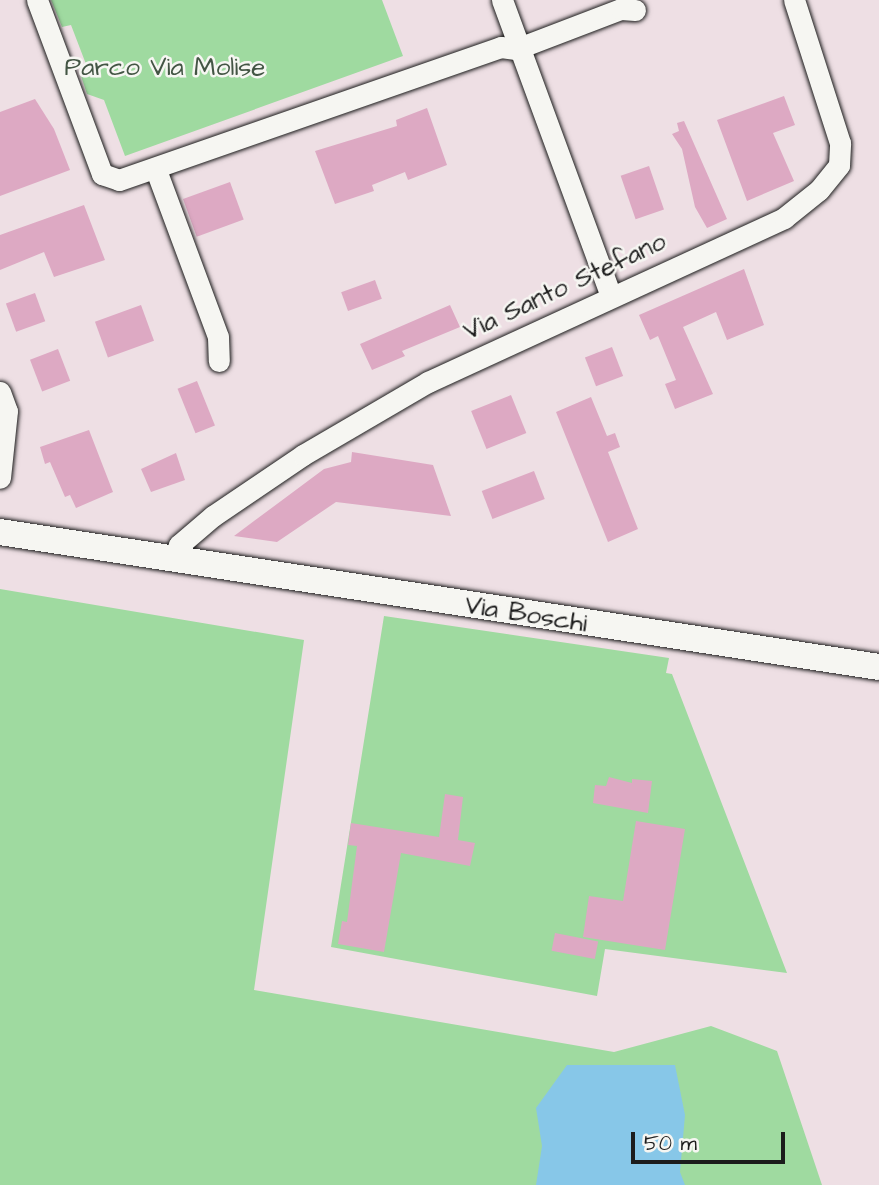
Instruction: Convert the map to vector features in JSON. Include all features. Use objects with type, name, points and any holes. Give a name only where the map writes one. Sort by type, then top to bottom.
[{"type":"main road","name":"Via Boschi","points":[[0,532],[879,667]]},
{"type":"street","points":[[37,0],[102,174],[119,180],[156,170],[501,47],[516,49],[621,9],[635,10]]},
{"type":"street","name":"Via Santo Stefano","points":[[174,558],[179,545],[213,516],[303,455],[428,382],[784,218],[819,190],[839,165],[836,119],[794,0]]},
{"type":"street","points":[[503,3],[516,49],[611,297]]},
{"type":"street","points":[[156,170],[218,337],[219,361]]},
{"type":"street","points":[[0,392],[7,411],[0,478]]},
{"type":"green space","name":"Parco Via Molise","points":[[51,0],[382,0],[403,56],[125,156],[104,100],[87,94],[81,76],[89,72],[71,25],[62,27]]},
{"type":"green space","points":[[0,589],[304,640],[254,990],[614,1052],[711,1026],[777,1051],[822,1185],[0,1185]]},
{"type":"green space","points":[[384,616],[669,658],[666,673],[672,674],[787,973],[605,949],[597,996],[331,947]]},
{"type":"water","points":[[567,1065],[675,1065],[685,1115],[680,1172],[685,1185],[536,1185],[542,1146],[536,1108]]},
{"type":"building","points":[[784,96],[795,125],[773,133],[794,181],[747,201],[717,120]]},
{"type":"building","points":[[35,99],[54,129],[70,170],[0,196],[0,112]]},
{"type":"building","points":[[427,108],[447,165],[408,180],[405,172],[372,185],[374,191],[335,204],[315,151],[397,126],[396,120]]},
{"type":"building","points":[[684,121],[727,219],[707,228],[695,207],[682,149],[672,134],[679,131],[677,123]]},
{"type":"building","points":[[649,166],[664,209],[636,219],[621,176]]},
{"type":"building","points":[[230,182],[244,220],[197,237],[183,199]]},
{"type":"building","points":[[84,205],[105,260],[54,277],[44,252],[0,270],[0,235]]},
{"type":"building","points":[[744,269],[764,325],[727,340],[716,312],[683,327],[713,394],[675,409],[665,384],[676,380],[658,336],[650,340],[639,315]]},
{"type":"building","points":[[375,280],[382,299],[348,311],[341,292]]},
{"type":"building","points":[[35,293],[45,321],[16,332],[6,304]]},
{"type":"building","points":[[141,305],[154,341],[108,357],[95,322]]},
{"type":"building","points":[[450,305],[460,327],[402,351],[405,356],[372,370],[360,344]]},
{"type":"building","points":[[612,347],[623,376],[596,386],[585,357]]},
{"type":"building","points":[[58,349],[70,381],[42,391],[30,360]]},
{"type":"building","points":[[197,381],[215,426],[196,433],[178,389]]},
{"type":"building","points":[[511,395],[526,433],[486,449],[471,411]]},
{"type":"building","points":[[591,397],[607,436],[615,433],[620,447],[608,452],[638,529],[608,542],[556,412]]},
{"type":"building","points":[[89,430],[113,492],[76,508],[70,495],[65,497],[50,462],[45,464],[40,447]]},
{"type":"building","points":[[352,452],[433,465],[451,516],[336,502],[277,542],[234,536],[324,469],[351,462]]},
{"type":"building","points":[[176,453],[185,480],[151,492],[141,469]]},
{"type":"building","points":[[534,471],[545,499],[492,519],[482,491]]},
{"type":"building","points":[[609,777],[632,783],[632,779],[652,781],[648,813],[593,803],[595,785],[606,786]]},
{"type":"building","points":[[445,794],[463,797],[458,840],[475,843],[470,866],[401,853],[384,952],[338,944],[342,921],[347,922],[357,846],[348,845],[351,823],[439,837]]},
{"type":"building","points":[[636,821],[685,829],[665,950],[583,937],[589,896],[623,901]]},
{"type":"building","points":[[555,933],[598,941],[595,959],[552,951]]}]
